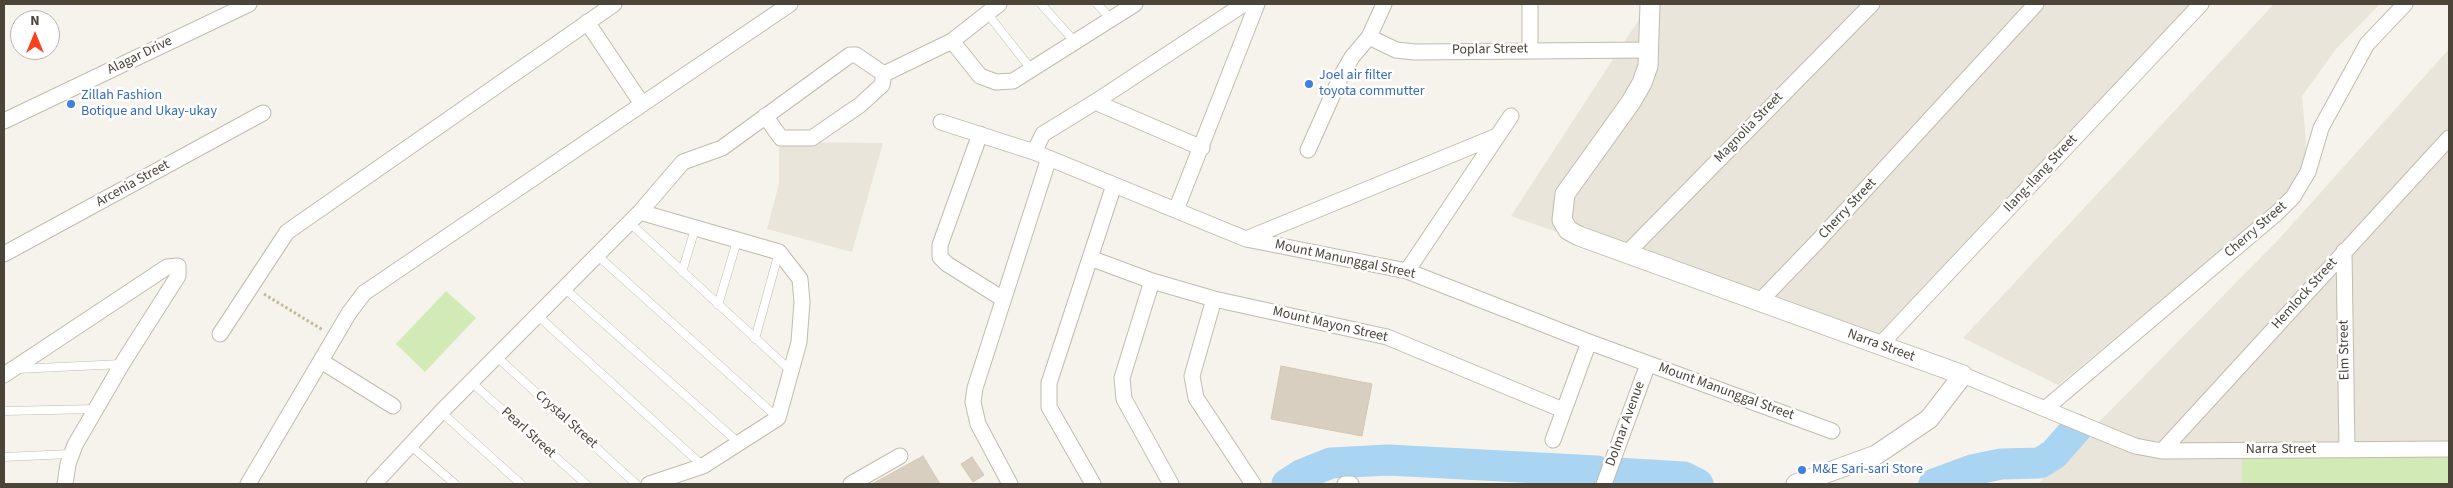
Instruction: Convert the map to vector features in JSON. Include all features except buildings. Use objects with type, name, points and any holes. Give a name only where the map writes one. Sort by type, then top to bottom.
[{"type":"street","name":"Alagar Drive","points":[[4,121],[249,4]]},
{"type":"street","points":[[220,334],[286,232],[614,4]]},
{"type":"street","points":[[248,484],[320,361],[364,293],[790,4]]},
{"type":"street","points":[[952,41],[980,76],[996,82],[1013,81],[1135,4]]},
{"type":"street","points":[[1034,152],[1043,134],[1244,4]]},
{"type":"street","points":[[1176,210],[1258,4]]},
{"type":"street","points":[[1308,150],[1341,76],[1355,52],[1369,37],[1384,4]]},
{"type":"street","points":[[1530,4],[1530,50]]},
{"type":"street","name":"Narra Street","points":[[1650,4],[1648,66],[1631,102],[1565,194],[1561,208],[1562,220],[1568,230],[1578,236],[1963,375],[2135,446],[2162,451],[2449,448]]},
{"type":"street","name":"Magnolia Street","points":[[1627,253],[1872,4]]},
{"type":"street","name":"Cherry Street","points":[[1760,301],[1817,242],[2036,4]]},
{"type":"street","name":"Ilang-Ilang Street","points":[[1880,345],[2201,4]]},
{"type":"street","name":"Cherry Street","points":[[2046,408],[2277,214],[2293,197],[2308,172],[2321,128],[2368,44],[2405,4]]},
{"type":"street","points":[[884,74],[952,41],[993,8]]},
{"type":"street","points":[[587,22],[642,104]]},
{"type":"street","name":"Poplar Street","points":[[1369,37],[1396,50],[1415,52],[1650,50]]},
{"type":"street","points":[[379,482],[441,412],[635,218],[684,162],[722,148],[850,54],[856,55],[884,74]]},
{"type":"street","points":[[765,116],[781,138],[812,138],[860,105],[882,86],[884,74]]},
{"type":"street","points":[[1095,102],[1202,148]]},
{"type":"street","name":"Arcenia Street","points":[[4,254],[263,113]]},
{"type":"street","points":[[1407,271],[1511,116]]},
{"type":"street","name":"Mount Manunggal Street","points":[[941,122],[1034,152],[1246,239],[1407,271],[1589,342],[1832,431]]},
{"type":"street","points":[[980,134],[940,245],[940,257],[947,264],[1004,299]]},
{"type":"street","points":[[1246,239],[1497,136]]},
{"type":"street","name":"Hemlock Street","points":[[2162,451],[2449,138]]},
{"type":"street","points":[[1010,484],[978,424],[973,402],[975,388],[1049,158]]},
{"type":"street","points":[[1093,484],[1049,406],[1049,383],[1114,185]]},
{"type":"street","points":[[635,218],[695,229],[779,252],[800,279],[802,302],[799,342],[778,418],[703,466],[649,484]]},
{"type":"street","name":"Elm Street","points":[[2344,251],[2346,450]]},
{"type":"street","name":"Mount Mayon Street","points":[[1090,258],[1214,299],[1387,337],[1563,410]]},
{"type":"street","points":[[7,372],[167,267],[178,266],[178,276],[122,364],[70,454],[65,484]]},
{"type":"street","points":[[1152,280],[1122,378],[1124,399],[1171,484]]},
{"type":"street","points":[[1214,299],[1192,376],[1196,398],[1253,484]]},
{"type":"street","points":[[1554,440],[1563,410],[1589,342]]},
{"type":"street","points":[[320,361],[393,406]]},
{"type":"street","name":"Dolmar Avenue","points":[[1604,484],[1648,364]]},
{"type":"street","points":[[1796,484],[1850,466],[1884,450],[1929,419],[1963,375]]},
{"type":"street","points":[[851,484],[900,456]]},
{"type":"street","points":[[1346,484],[1351,484]]},
{"type":"lane","points":[[1041,4],[1075,42]]},
{"type":"lane","points":[[1097,4],[1111,19]]},
{"type":"lane","points":[[993,8],[1031,69]]},
{"type":"lane","points":[[635,218],[682,272],[790,371]]},
{"type":"lane","points":[[682,272],[695,229]]},
{"type":"lane","points":[[718,305],[737,241]]},
{"type":"lane","points":[[755,339],[779,252]]},
{"type":"lane","points":[[597,255],[778,418]]},
{"type":"lane","points":[[564,288],[740,444]]},
{"type":"lane","points":[[537,315],[703,466]]},
{"type":"lane","name":"Crystal Street","points":[[496,356],[636,484]]},
{"type":"lane","points":[[7,372],[122,364]]},
{"type":"lane","name":"Pearl Street","points":[[470,382],[586,484]]},
{"type":"lane","points":[[4,411],[96,408]]},
{"type":"lane","points":[[441,412],[521,484]]},
{"type":"lane","points":[[410,445],[455,484]]},
{"type":"lane","points":[[4,456],[70,454]]},
{"type":"path","points":[[251,286],[335,337]]},
{"type":"shaded area","points":[[1649,4],[2199,4],[1880,345],[1511,216]]},
{"type":"shaded area","points":[[2274,4],[2380,4],[2336,49],[2302,96],[2306,169],[2281,202],[2058,385],[1963,338]]},
{"type":"shaded area","points":[[2449,49],[2449,484],[2038,484],[2279,239]]},
{"type":"shaded area","points":[[779,142],[883,143],[852,252],[767,229],[779,184]]},
{"type":"green space","points":[[446,291],[476,318],[425,372],[396,344]]},
{"type":"green space","points":[[2242,455],[2449,455],[2449,484],[2242,484]]},
{"type":"waterway","points":[[1934,484],[1972,470],[2001,464],[2040,463],[2054,454],[2076,429]]},
{"type":"waterway","points":[[1287,484],[1301,475],[1331,463],[1388,460],[1597,471]]},
{"type":"waterway","points":[[1616,473],[1684,477],[1698,484]]},
{"type":"place","name":"Joel air filter toyota commutter","points":[[1309,84]]},
{"type":"place","name":"Zillah Fashion Botique and Ukay-ukay","points":[[71,104]]},
{"type":"place","name":"M&E Sari-sari Store","points":[[1802,470]]}]
